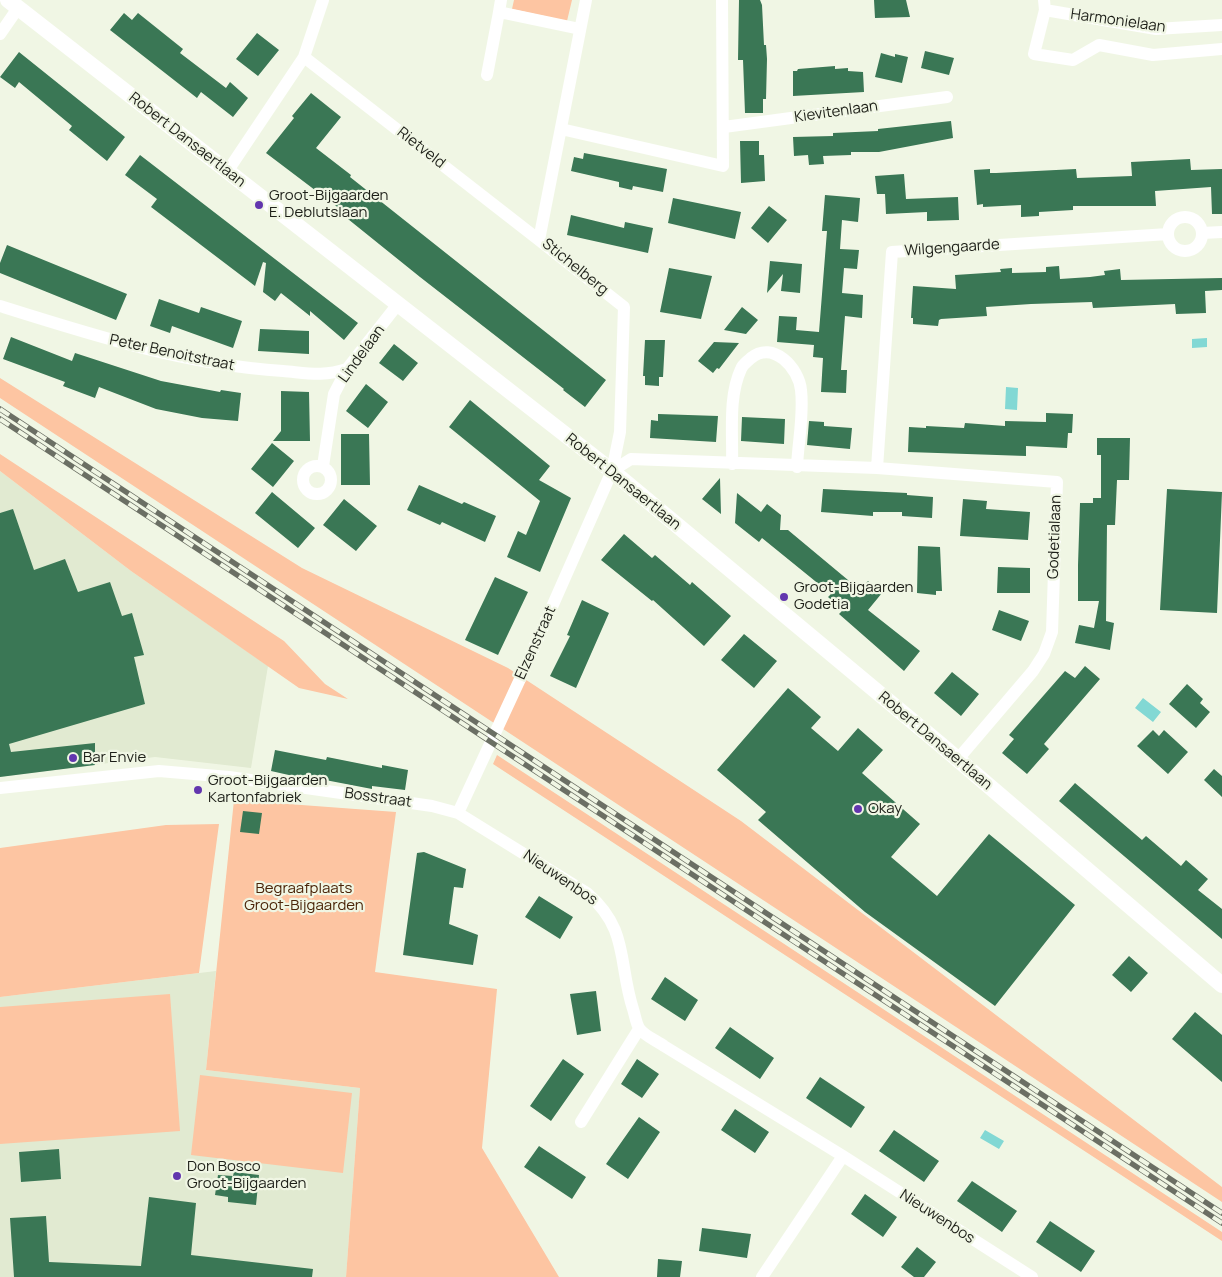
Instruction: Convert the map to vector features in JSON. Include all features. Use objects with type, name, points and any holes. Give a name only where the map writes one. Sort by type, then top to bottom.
[{"type":"street","points":[[228,172],[304,57],[323,0]]},
{"type":"street","name":"Stichelberg","points":[[586,0],[539,240],[624,307],[620,432],[612,471]]},
{"type":"street","points":[[561,129],[723,166],[722,0]]},
{"type":"street","points":[[0,34],[13,4]]},
{"type":"street","name":"Robert Dansaertlaan","points":[[13,4],[612,471],[958,759],[1222,985]]},
{"type":"street","name":"Harmonielaan","points":[[1222,25],[1156,29],[1044,5],[1034,54],[1073,60],[1099,45],[1153,55],[1222,49]]},
{"type":"street","points":[[487,75],[500,6],[580,29]]},
{"type":"street","name":"Rietveld","points":[[304,57],[539,240]]},
{"type":"street","name":"Kievitenlaan","points":[[724,127],[947,97]]},
{"type":"street","points":[[1188,217],[1198,222],[1202,233],[1196,247],[1186,251],[1176,248],[1168,234],[1172,224],[1188,217]]},
{"type":"street","points":[[1202,233],[1222,232]]},
{"type":"street","name":"Wilgengaarde","points":[[877,468],[892,252],[1168,234]]},
{"type":"street","name":"Lindelaan","points":[[323,466],[334,394],[347,369],[398,304]]},
{"type":"street","name":"Peter Benoitstraat","points":[[0,306],[118,343],[246,369],[328,375],[347,369]]},
{"type":"street","points":[[732,464],[734,386],[742,366],[755,355],[770,353],[784,358],[796,371],[801,390],[797,467]]},
{"type":"street","name":"Godetialaan","points":[[612,471],[631,459],[797,467],[877,468],[1057,482],[1052,632],[1044,654],[1033,671],[958,759]]},
{"type":"street","name":"Elzenstraat","points":[[458,813],[521,677],[612,471]]},
{"type":"street","name":"Bosstraat","points":[[0,788],[159,771],[229,777],[432,806],[458,813]]},
{"type":"street","name":"Nieuwenbos","points":[[458,813],[587,893],[601,905],[612,919],[630,1000],[639,1029],[1032,1277]]},
{"type":"street","points":[[580,1122],[639,1029]]},
{"type":"street","points":[[762,1277],[843,1156]]},
{"type":"shaded area","points":[[0,471],[131,571],[268,666],[251,768],[155,757],[0,777]]},
{"type":"shaded area","name":"Don Bosco Groot-Bijgaarden","points":[[216,971],[206,1070],[360,1088],[346,1277],[0,1277],[0,997]]},
{"type":"green space","points":[[514,0],[572,0],[567,21],[512,9]]},
{"type":"green space","points":[[0,378],[302,568],[508,668],[741,821],[1222,1187],[1222,1202],[0,398]]},
{"type":"green space","points":[[0,454],[284,641],[325,684],[348,699],[299,688],[131,571],[0,471]]},
{"type":"green space","points":[[497,755],[1222,1232],[1222,1241],[493,764]]},
{"type":"green space","name":"Begraafplaats Groot-Bijgaarden","points":[[234,800],[396,812],[375,972],[497,989],[482,1148],[559,1277],[346,1277],[360,1088],[206,1070]]},
{"type":"green space","points":[[219,824],[199,973],[0,997],[0,848],[166,825]]},
{"type":"green space","points":[[170,994],[180,1131],[0,1144],[0,1007]]},
{"type":"green space","points":[[200,1075],[352,1093],[343,1173],[191,1155]]},
{"type":"water","points":[[1207,338],[1207,347],[1192,348],[1192,339]]},
{"type":"water","points":[[1006,387],[1018,388],[1017,410],[1005,409]]},
{"type":"water","points":[[1143,698],[1161,712],[1153,722],[1135,708]]},
{"type":"water","points":[[985,1130],[1004,1141],[999,1149],[980,1138]]},
{"type":"building","points":[[739,0],[760,0],[762,5],[764,45],[766,45],[767,59],[766,99],[763,99],[763,113],[745,113],[743,60],[738,60]]},
{"type":"building","points":[[874,0],[906,0],[910,17],[875,18]]},
{"type":"building","points":[[124,13],[132,20],[138,13],[183,49],[180,53],[226,88],[230,82],[248,98],[233,117],[201,92],[197,98],[110,30]]},
{"type":"building","points":[[257,33],[279,50],[258,76],[236,59]]},
{"type":"building","points":[[925,51],[954,58],[949,75],[921,68]]},
{"type":"building","points":[[19,52],[125,137],[107,161],[69,130],[72,126],[19,82],[15,88],[0,77]]},
{"type":"building","points":[[881,53],[895,57],[895,54],[908,57],[902,83],[875,77]]},
{"type":"building","points":[[835,66],[835,69],[848,68],[848,71],[863,72],[864,92],[793,96],[793,71]]},
{"type":"building","points":[[311,93],[341,117],[316,148],[606,380],[585,407],[338,211],[340,209],[266,153]]},
{"type":"building","points":[[951,121],[953,138],[879,152],[851,152],[851,155],[823,156],[824,164],[809,165],[808,155],[794,156],[793,137],[833,136],[833,133],[878,131],[878,129]]},
{"type":"building","points":[[740,141],[759,141],[759,155],[764,155],[765,181],[741,183]]},
{"type":"building","points":[[584,153],[667,169],[663,192],[633,186],[632,190],[619,187],[619,182],[571,171],[574,157],[583,159]]},
{"type":"building","points":[[140,155],[358,323],[344,340],[310,311],[310,316],[281,293],[275,301],[263,292],[266,263],[263,262],[255,286],[151,207],[157,199],[125,175]]},
{"type":"building","points":[[1190,159],[1191,170],[1222,169],[1222,214],[1212,214],[1211,187],[1155,191],[1156,206],[1073,206],[1073,210],[1039,212],[1039,216],[1021,217],[1021,205],[983,207],[983,204],[977,205],[974,170],[990,169],[990,173],[996,173],[1076,169],[1077,178],[1132,176],[1131,162]]},
{"type":"building","points":[[904,174],[906,199],[958,197],[959,220],[927,221],[927,212],[886,214],[885,194],[877,194],[875,176]]},
{"type":"building","points":[[825,195],[860,198],[858,222],[842,220],[840,249],[859,250],[857,269],[844,268],[842,293],[863,295],[862,318],[845,316],[841,370],[847,370],[846,393],[821,392],[823,358],[813,357],[814,345],[777,342],[779,316],[797,317],[796,330],[819,332],[827,231],[822,231]]},
{"type":"building","points":[[673,198],[741,212],[735,239],[668,223]]},
{"type":"building","points":[[769,206],[787,220],[768,243],[751,228]]},
{"type":"building","points":[[571,215],[624,228],[625,222],[653,228],[648,253],[567,235]]},
{"type":"building","points":[[7,245],[127,294],[116,320],[0,273],[0,263]]},
{"type":"building","points":[[770,261],[802,264],[800,293],[781,291],[783,274],[767,293]]},
{"type":"building","points":[[1059,266],[1060,279],[1105,275],[1104,271],[1120,269],[1121,280],[1222,278],[1222,290],[1205,291],[1206,313],[1176,314],[1175,304],[1093,308],[1092,302],[1031,304],[986,307],[987,316],[941,319],[938,326],[913,324],[913,318],[911,318],[913,286],[956,289],[955,275],[1001,272],[1000,269],[1012,268],[1012,273],[1046,272],[1046,267]]},
{"type":"building","points":[[669,268],[712,276],[701,319],[660,312]]},
{"type":"building","points":[[159,299],[199,313],[201,307],[242,321],[233,348],[172,326],[170,333],[150,326]]},
{"type":"building","points":[[742,307],[758,320],[746,334],[724,330]]},
{"type":"building","points":[[260,329],[309,331],[309,354],[258,351]]},
{"type":"building","points":[[11,337],[72,361],[75,353],[161,381],[220,392],[221,390],[241,393],[238,421],[202,418],[156,409],[99,387],[95,398],[63,386],[65,382],[3,359]]},
{"type":"building","points":[[645,340],[665,340],[663,377],[659,377],[659,386],[645,385],[645,376],[643,376]]},
{"type":"building","points":[[714,342],[739,343],[719,369],[717,368],[713,373],[698,361]]},
{"type":"building","points":[[394,344],[418,363],[403,381],[379,363]]},
{"type":"building","points":[[366,384],[388,402],[368,428],[346,411]]},
{"type":"building","points":[[281,391],[309,392],[310,441],[273,441],[281,431]]},
{"type":"building","points":[[470,400],[550,466],[539,480],[571,498],[540,572],[507,557],[518,531],[526,535],[540,501],[449,427]]},
{"type":"building","points":[[1046,413],[1073,414],[1072,433],[1068,433],[1067,448],[1026,446],[1026,456],[908,452],[909,427],[964,428],[965,423],[1005,426],[1005,421],[1046,422]]},
{"type":"building","points":[[658,414],[718,416],[716,442],[650,438],[651,420],[658,421]]},
{"type":"building","points":[[742,417],[785,419],[784,444],[741,441]]},
{"type":"building","points":[[809,421],[824,422],[824,426],[852,428],[850,449],[807,445]]},
{"type":"building","points":[[341,434],[369,434],[370,485],[341,485]]},
{"type":"building","points":[[1097,438],[1130,438],[1129,480],[1117,480],[1115,525],[1107,525],[1106,621],[1114,623],[1110,650],[1075,643],[1079,625],[1094,628],[1099,601],[1078,601],[1080,503],[1093,503],[1093,498],[1101,498],[1101,455],[1097,455]]},
{"type":"building","points":[[272,443],[294,461],[273,487],[251,469]]},
{"type":"building","points":[[720,478],[721,514],[702,499]]},
{"type":"building","points":[[419,485],[462,504],[464,502],[496,516],[485,542],[442,522],[440,525],[407,510]]},
{"type":"building","points":[[823,489],[907,493],[907,495],[933,497],[932,518],[902,516],[902,512],[873,512],[873,516],[821,512]]},
{"type":"building","points":[[1167,489],[1222,492],[1217,613],[1160,610]]},
{"type":"building","points":[[272,492],[315,528],[298,548],[255,513]]},
{"type":"building","points":[[737,493],[761,512],[767,504],[781,515],[780,530],[788,530],[860,590],[868,581],[882,593],[868,610],[920,651],[904,671],[839,614],[843,610],[828,597],[831,594],[762,538],[759,542],[735,523]]},
{"type":"building","points":[[344,499],[377,526],[356,551],[323,525]]},
{"type":"building","points":[[963,499],[987,501],[986,509],[1030,512],[1028,540],[960,536]]},
{"type":"building","points":[[13,509],[34,570],[65,559],[78,592],[110,582],[122,616],[132,613],[144,655],[134,657],[145,704],[9,744],[11,752],[95,743],[95,765],[0,777],[0,513]]},
{"type":"building","points":[[624,534],[652,558],[655,555],[690,585],[692,582],[731,616],[704,646],[653,600],[601,560]]},
{"type":"building","points":[[918,546],[940,547],[942,591],[936,591],[936,595],[917,593]]},
{"type":"building","points":[[998,567],[1030,568],[1030,593],[997,593]]},
{"type":"building","points":[[495,577],[528,592],[498,655],[465,640]]},
{"type":"building","points":[[582,600],[609,613],[576,688],[550,676],[570,636],[567,635]]},
{"type":"building","points":[[999,610],[1029,621],[1021,641],[992,630]]},
{"type":"building","points":[[744,634],[777,661],[754,688],[721,660]]},
{"type":"building","points":[[1085,666],[1100,679],[1044,744],[1049,749],[1027,774],[1002,753],[1014,739],[1009,735],[1065,671],[1075,678]]},
{"type":"building","points":[[952,672],[979,694],[961,716],[934,693]]},
{"type":"building","points":[[1187,684],[1203,699],[1200,703],[1210,712],[1196,728],[1169,704]]},
{"type":"building","points":[[788,688],[821,717],[811,728],[838,751],[858,728],[883,750],[862,773],[920,824],[891,857],[937,896],[989,834],[1075,905],[995,1006],[865,912],[758,820],[766,812],[717,770]]},
{"type":"building","points":[[1153,730],[1159,736],[1164,730],[1188,752],[1168,774],[1137,746]]},
{"type":"building","points":[[275,750],[326,760],[327,757],[382,768],[382,765],[408,770],[405,790],[372,786],[372,789],[320,779],[320,782],[271,771]]},
{"type":"building","points":[[1214,769],[1222,776],[1222,797],[1204,780]]},
{"type":"building","points":[[1075,783],[1142,840],[1146,836],[1181,866],[1186,860],[1208,879],[1198,890],[1222,909],[1222,939],[1059,801]]},
{"type":"building","points":[[243,811],[262,813],[259,834],[240,832]]},
{"type":"building","points":[[424,852],[466,869],[463,888],[454,887],[449,924],[478,935],[473,965],[403,955],[417,853]]},
{"type":"building","points":[[539,896],[573,917],[560,939],[525,917]]},
{"type":"building","points":[[1129,956],[1148,973],[1131,992],[1112,975]]},
{"type":"building","points":[[665,977],[698,1000],[685,1021],[651,999]]},
{"type":"building","points":[[596,991],[601,1031],[577,1035],[570,994]]},
{"type":"building","points":[[1195,1012],[1222,1035],[1222,1082],[1172,1039]]},
{"type":"building","points":[[730,1027],[774,1058],[760,1079],[715,1048]]},
{"type":"building","points":[[563,1059],[584,1074],[551,1121],[530,1106]]},
{"type":"building","points":[[637,1059],[659,1074],[642,1098],[621,1084]]},
{"type":"building","points":[[820,1077],[865,1107],[851,1128],[806,1098]]},
{"type":"building","points":[[735,1109],[769,1132],[755,1153],[721,1130]]},
{"type":"building","points":[[639,1117],[660,1132],[628,1179],[606,1164]]},
{"type":"building","points":[[894,1130],[939,1161],[924,1182],[879,1151]]},
{"type":"building","points":[[539,1146],[586,1177],[572,1199],[524,1167]]},
{"type":"building","points":[[59,1149],[61,1179],[21,1182],[19,1152]]},
{"type":"building","points":[[234,1172],[259,1175],[256,1205],[228,1202],[228,1197],[215,1195],[218,1175],[233,1176]]},
{"type":"building","points":[[972,1181],[1017,1211],[1002,1232],[957,1201]]},
{"type":"building","points":[[865,1194],[897,1217],[883,1237],[851,1214]]},
{"type":"building","points":[[149,1197],[196,1203],[191,1255],[313,1269],[312,1277],[14,1277],[10,1218],[46,1216],[49,1262],[141,1266]]},
{"type":"building","points":[[1050,1221],[1095,1251],[1081,1272],[1036,1242]]},
{"type":"building","points":[[702,1228],[751,1234],[747,1258],[699,1251]]},
{"type":"building","points":[[917,1247],[936,1262],[924,1277],[914,1277],[901,1267]]},
{"type":"building","points":[[658,1259],[682,1261],[680,1277],[657,1277]]},
{"type":"railway","points":[[0,409],[1222,1213]]},
{"type":"railway","points":[[0,419],[1222,1223]]},
{"type":"place","name":"Groot-Bijgaarden E. Deblutslaan","points":[[259,205]]},
{"type":"place","name":"Groot-Bijgaarden Godetia","points":[[784,597]]},
{"type":"place","name":"Bar Envie","points":[[73,758]]},
{"type":"place","name":"Groot-Bijgaarden Kartonfabriek","points":[[198,790]]},
{"type":"place","name":"Okay","points":[[858,809]]},
{"type":"place","name":"Don Bosco Groot-Bijgaarden","points":[[177,1176]]}]
